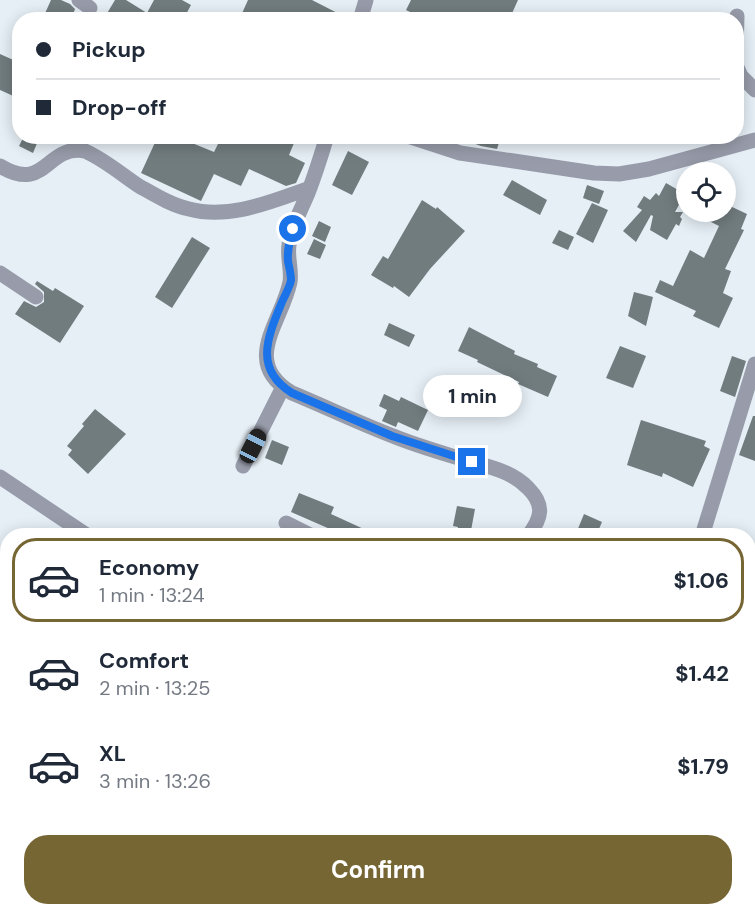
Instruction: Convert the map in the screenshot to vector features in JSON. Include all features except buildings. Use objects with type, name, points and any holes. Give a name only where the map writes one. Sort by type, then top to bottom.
[{"type":"street","points":[[744,79],[755,90]]},
{"type":"street","points":[[324,144],[290,238],[288,259],[291,280],[270,332],[266,349],[268,364],[274,377],[283,387],[392,436],[495,468],[512,476],[527,487],[538,500],[540,515],[534,528]]},
{"type":"street","points":[[432,144],[460,153],[602,174],[619,174],[649,169],[740,144]]},
{"type":"street","points":[[0,166],[14,173],[29,175],[37,173],[68,151],[76,149],[85,151],[167,201],[191,210],[210,213],[265,204],[310,188]]},
{"type":"street","points":[[0,273],[36,297]]},
{"type":"street","points":[[704,528],[755,364]]},
{"type":"street","points":[[243,466],[283,387]]},
{"type":"street","points":[[0,477],[76,528]]},
{"type":"street","points":[[286,523],[296,528]]},
{"type":"route","points":[[293,229],[288,247],[291,280],[270,332],[266,349],[268,364],[274,377],[292,393],[392,436],[472,462]]}]
